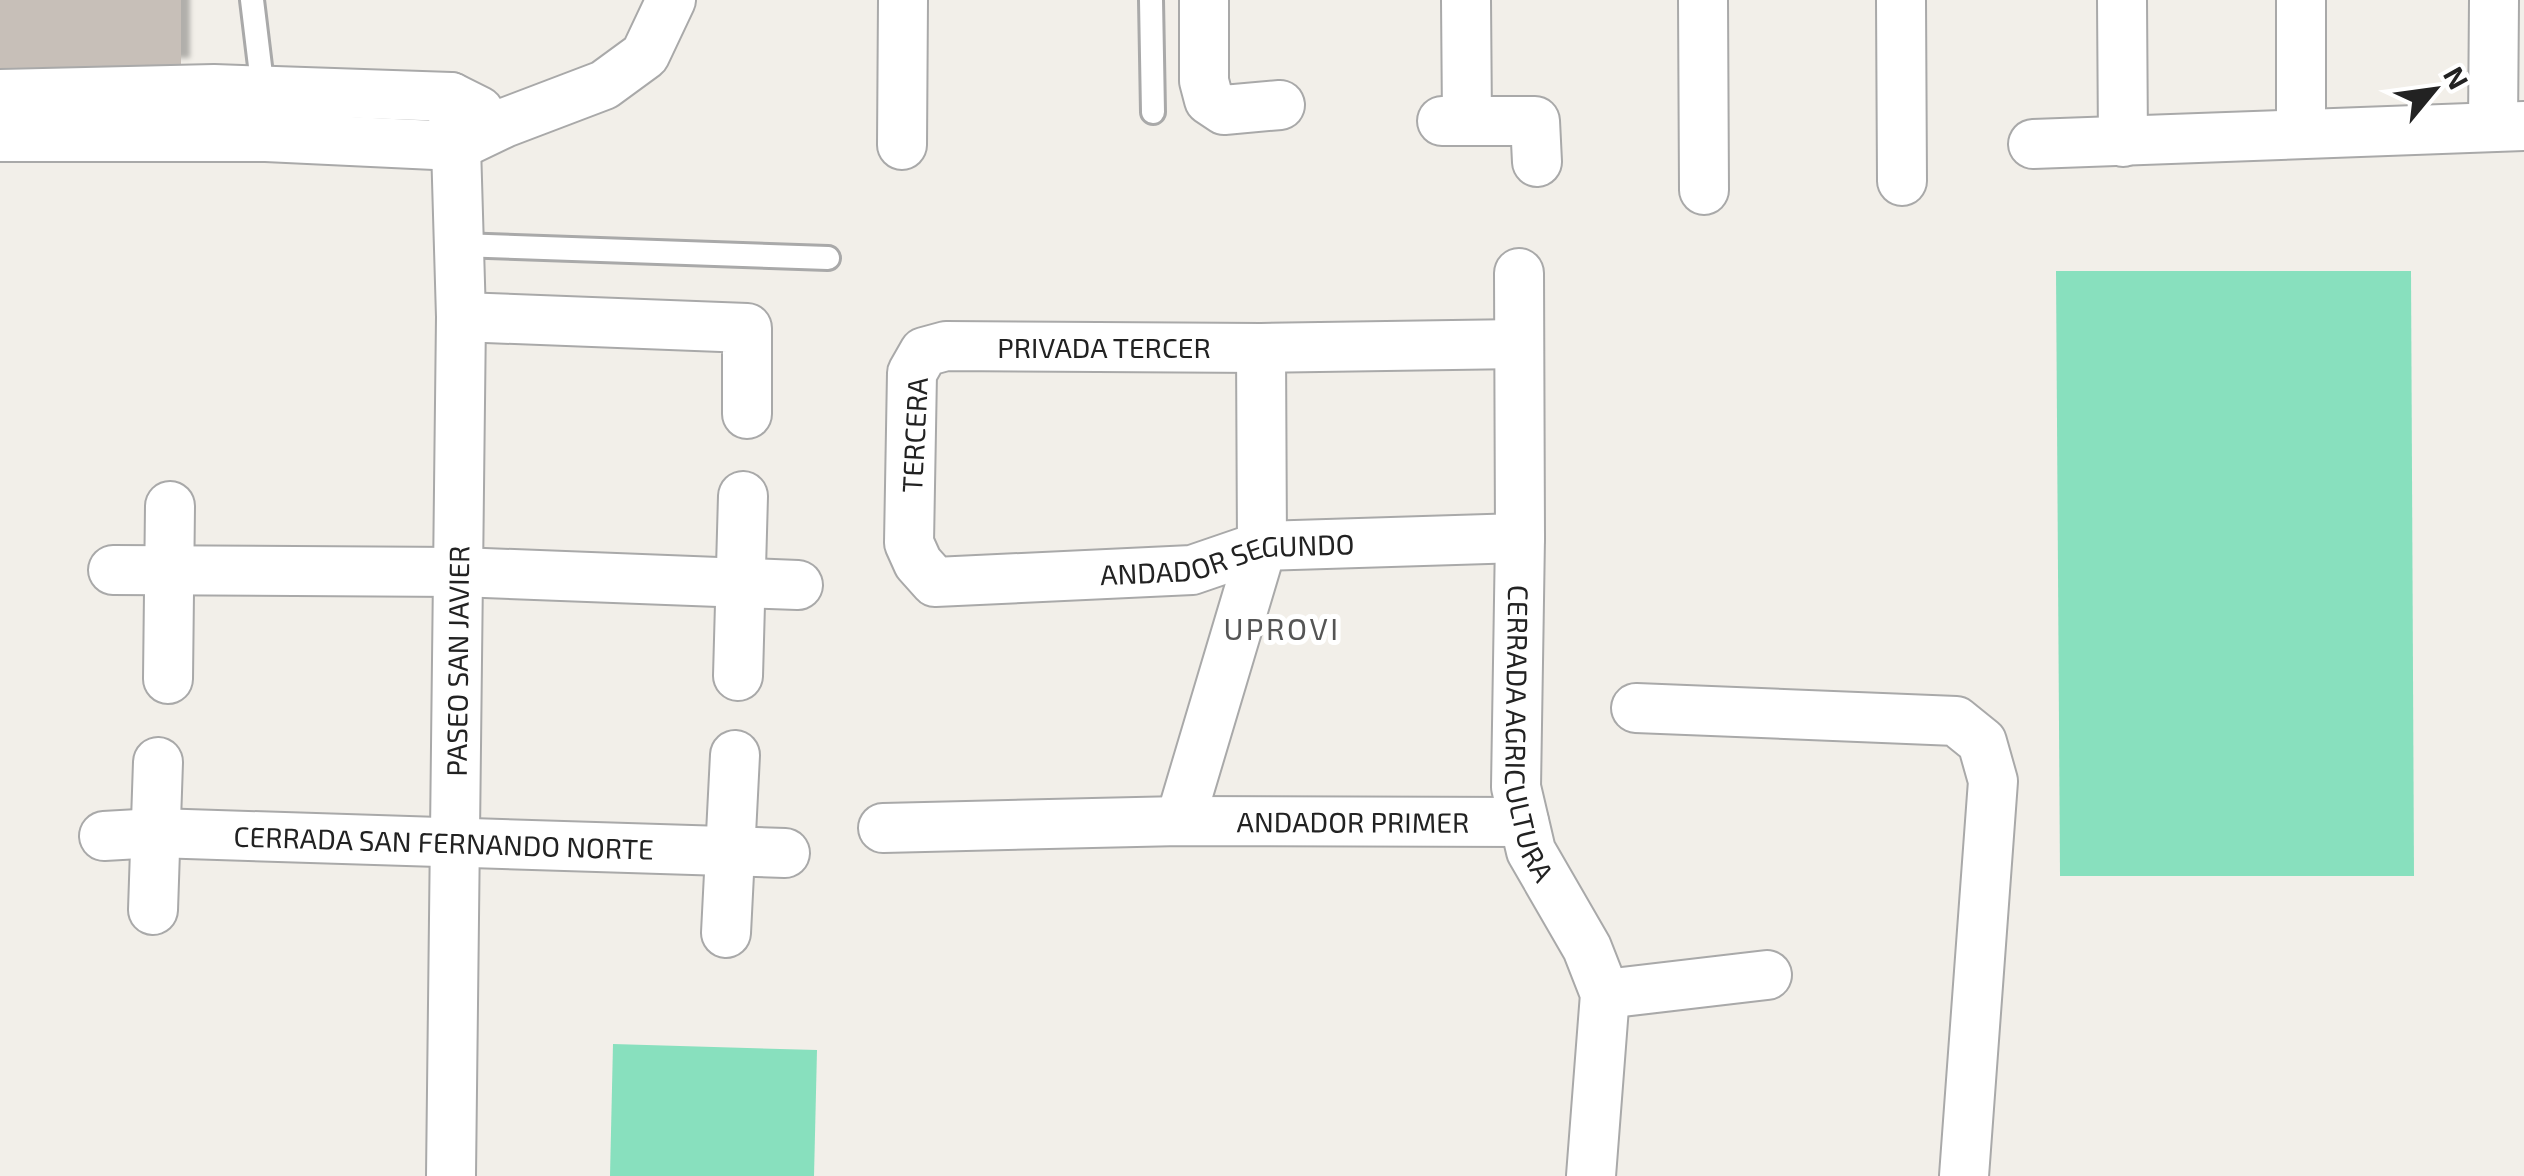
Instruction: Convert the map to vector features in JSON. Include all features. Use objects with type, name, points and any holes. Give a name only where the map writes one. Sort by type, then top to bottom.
[{"type":"street","points":[[0,137],[266,137],[456,146],[504,123],[604,86],[645,55],[671,0]]},
{"type":"street","points":[[902,0],[902,146]]},
{"type":"street","points":[[1204,0],[1204,81],[1209,100],[1224,110],[1280,105]]},
{"type":"street","points":[[1466,0],[1455,121],[1535,121],[1537,162]]},
{"type":"street","points":[[1703,0],[1704,190]]},
{"type":"street","points":[[1901,0],[1902,181]]},
{"type":"street","points":[[2122,0],[2123,142]]},
{"type":"street","points":[[2301,0],[2301,133]]},
{"type":"street","points":[[2033,144],[2508,126],[2494,0]]},
{"type":"street","points":[[156,90],[159,137]]},
{"type":"street","points":[[0,94],[156,90],[451,97],[504,123]]},
{"type":"street","name":"PASEO SAN JAVIER","points":[[450,1176],[461,317],[451,97]]},
{"type":"street","name":"CERRADA AGRICULTURA","points":[[1518,274],[1520,538],[1516,787],[1531,851],[1587,948],[1605,994],[1592,1176]]},
{"type":"street","points":[[461,317],[748,328],[747,414]]},
{"type":"street","name":"PRIVADA TERCER","points":[[946,346],[1261,348],[1518,344]]},
{"type":"street","name":"TERCERA","points":[[935,582],[918,563],[909,542],[912,373],[924,352],[946,346]]},
{"type":"street","points":[[1180,821],[1262,546],[1261,348]]},
{"type":"street","points":[[738,676],[743,496]]},
{"type":"street","points":[[168,679],[170,506]]},
{"type":"street","name":"ANDADOR SEGUNDO","points":[[935,582],[1192,570],[1262,546],[1520,538]]},
{"type":"street","points":[[112,570],[459,572],[798,585]]},
{"type":"street","points":[[1636,708],[1956,721],[1982,742],[1993,781],[1964,1176]]},
{"type":"street","points":[[726,933],[735,755]]},
{"type":"street","points":[[154,910],[158,762]]},
{"type":"street","name":"ANDADOR PRIMER","points":[[883,828],[1180,821],[1524,822]]},
{"type":"street","name":"CERRADA SAN FERNANDO NORTE","points":[[104,836],[156,833],[785,853]]},
{"type":"street","points":[[1605,994],[1767,975]]},
{"type":"lane","points":[[252,0],[263,91]]},
{"type":"lane","points":[[1151,0],[1152,112]]},
{"type":"lane","points":[[459,245],[828,258]]},
{"type":"green space","points":[[2056,271],[2411,271],[2414,876],[2060,876]]},
{"type":"green space","points":[[613,1044],[817,1050],[814,1176],[610,1176]]},
{"type":"building","points":[[0,0],[181,0],[181,67],[0,68]]},
{"type":"district","name":"UPROVI","points":[[1282,628]]}]
